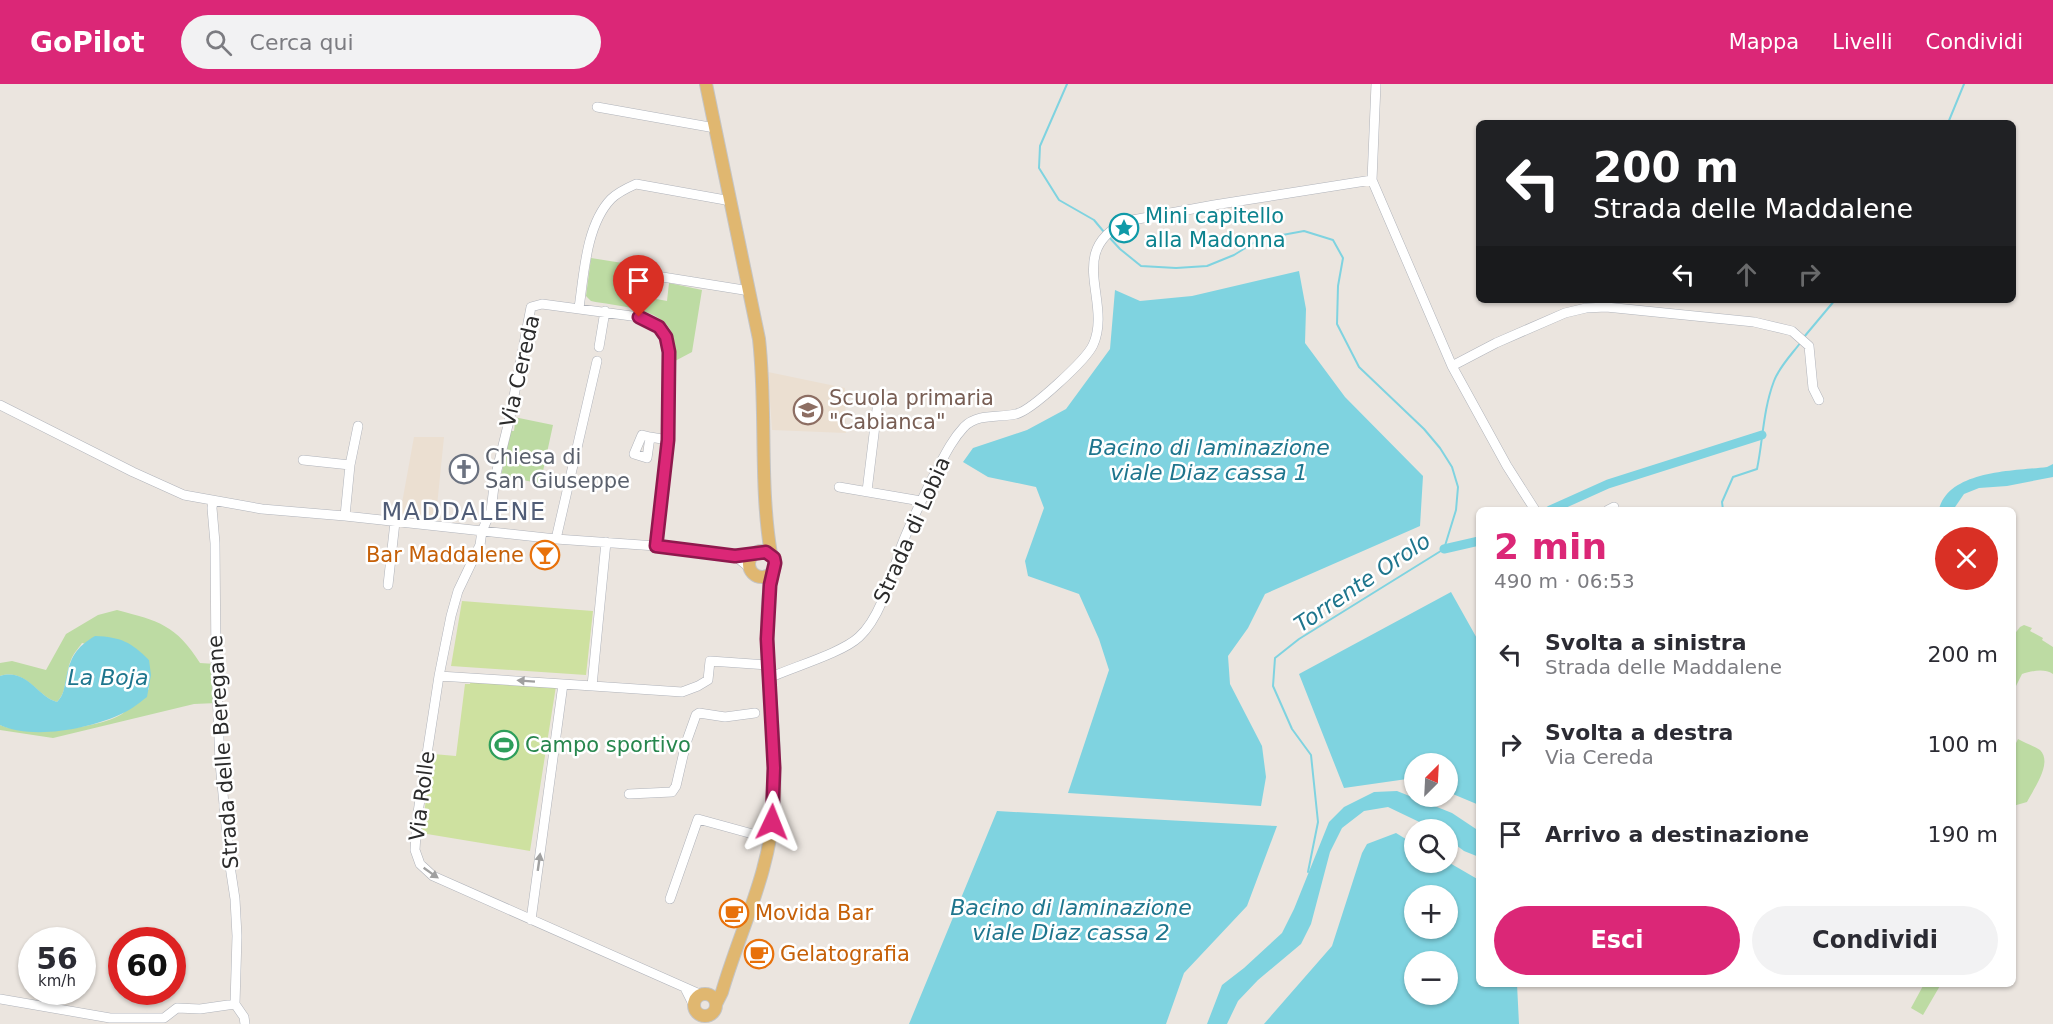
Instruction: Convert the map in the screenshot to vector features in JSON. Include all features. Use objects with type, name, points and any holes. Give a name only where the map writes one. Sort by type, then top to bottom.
[{"type":"main road","points":[[706,84],[759,339],[763,376],[765,490],[771,554],[775,563],[768,598],[767,639]]},
{"type":"main road","points":[[713,1014],[761,877],[771,839],[774,804],[763,713],[769,665],[761,592],[752,571],[751,558],[762,533],[765,490]]},
{"type":"main road","points":[[755,553],[771,554]]},
{"type":"main road","points":[[752,571],[764,577],[772,572]]},
{"type":"main road","points":[[701,1024],[695,1009],[696,999],[719,987],[725,980]]},
{"type":"main road","points":[[704,994],[714,999],[713,1014]]},
{"type":"main road","points":[[695,1009],[704,1016],[713,1014]]},
{"type":"street","points":[[1376,84],[1372,180],[1452,366],[1506,466],[1533,507]]},
{"type":"street","points":[[597,107],[715,128]]},
{"type":"street","name":"Strada di Lobia","points":[[769,678],[845,646],[860,636],[871,622],[880,605],[904,539],[921,501],[952,440],[967,424],[982,417],[1017,414],[1081,362],[1092,347],[1098,330],[1093,276],[1100,240],[1108,233],[1127,221],[1372,180]]},
{"type":"street","points":[[579,308],[589,244],[599,217],[611,199],[622,191],[636,184],[731,201]]},
{"type":"street","points":[[650,275],[750,291]]},
{"type":"street","name":"Via Cereda","points":[[482,531],[491,511],[495,478],[510,417],[531,308],[542,304],[639,317],[659,327],[666,337],[669,362],[668,440],[656,546]]},
{"type":"street","points":[[1452,366],[1496,343],[1565,313],[1586,308],[1606,307],[1754,322],[1792,331],[1809,346],[1813,388],[1819,400]]},
{"type":"street","points":[[599,347],[605,311]]},
{"type":"street","points":[[556,539],[597,361]]},
{"type":"street","points":[[867,491],[878,401]]},
{"type":"street","points":[[0,405],[143,477],[184,495],[213,501],[262,509],[556,539],[656,546],[735,556],[755,553]]},
{"type":"street","points":[[345,516],[350,465],[358,426]]},
{"type":"street","points":[[650,437],[668,440]]},
{"type":"street","points":[[303,460],[350,465]]},
{"type":"street","points":[[839,487],[921,501]]},
{"type":"street","name":"Strada delle Beregane","points":[[213,501],[218,733],[237,936],[235,1004],[244,1017],[245,1024]]},
{"type":"street","points":[[387,585],[395,522]]},
{"type":"street","name":"Via Rolle","points":[[482,531],[480,545],[466,572],[451,616],[439,676],[417,819],[415,850],[417,858],[426,871],[433,876],[704,994]]},
{"type":"street","points":[[592,686],[606,542]]},
{"type":"street","points":[[735,556],[752,571]]},
{"type":"street","points":[[439,676],[682,692],[708,680],[710,662],[769,665]]},
{"type":"street","points":[[531,920],[563,684]]},
{"type":"street","points":[[629,794],[672,792],[676,786],[686,743],[696,715],[699,713],[725,717],[763,713]]},
{"type":"street","points":[[670,899],[698,819],[771,839]]},
{"type":"street","points":[[686,988],[695,1009]]},
{"type":"street","points":[[0,999],[110,1018],[164,1018],[177,1008],[200,1009],[235,1004]]},
{"type":"shaded area","name":"Scuola primaria \"Cabianca\"","points":[[768,372],[845,388],[846,433],[772,430]]},
{"type":"shaded area","points":[[414,437],[444,437],[436,516],[400,514]]},
{"type":"green space","points":[[591,258],[635,265],[630,294],[667,301],[669,283],[702,290],[692,352],[675,361],[672,333],[667,324],[636,309],[591,301],[586,296]]},
{"type":"green space","points":[[514,417],[553,425],[540,485],[535,486],[533,482],[501,476],[511,431],[514,431]]},
{"type":"green space","points":[[462,601],[593,611],[586,675],[451,666]]},
{"type":"green space","points":[[117,610],[165,626],[183,640],[200,663],[216,664],[217,703],[194,704],[53,738],[0,730],[0,725],[26,730],[43,730],[97,724],[122,714],[149,689],[149,660],[82,643],[69,665],[65,687],[57,702],[43,695],[25,679],[9,675],[0,676],[0,663],[12,661],[46,670],[66,634],[98,615]]},
{"type":"green space","points":[[2024,625],[2032,628],[2030,631],[2053,647],[2053,674],[2034,671],[2022,674],[2016,686],[2016,632]]},
{"type":"green space","name":"Campo sportivo","points":[[471,678],[556,686],[530,851],[421,833],[433,754],[456,756],[465,684],[470,684]]},
{"type":"green space","points":[[2018,739],[2040,750],[2044,762],[2041,776],[2027,802],[2016,805],[2016,743]]},
{"type":"green space","points":[[1922,987],[1939,987],[1923,1015],[1911,1008]]},
{"type":"water","name":"Bacino di laminazione viale Diaz cassa 1","points":[[1299,271],[1306,309],[1305,343],[1345,397],[1423,476],[1420,526],[1265,594],[1248,628],[1228,656],[1230,684],[1262,746],[1266,777],[1261,806],[1068,793],[1109,670],[1099,639],[1079,594],[1028,576],[1025,561],[1044,508],[1036,487],[988,477],[963,462],[973,448],[1027,430],[1066,409],[1110,349],[1115,290],[1140,301],[1192,296]]},
{"type":"water","points":[[2053,464],[2053,477],[2007,486],[1979,488],[1964,494],[1955,507],[1940,507],[1945,497],[1955,487],[1969,480],[2001,472],[2047,467]]},
{"type":"water","points":[[1451,592],[1476,637],[1476,804],[1458,796],[1458,753],[1404,753],[1404,779],[1344,788],[1299,674]]},
{"type":"water","name":"La Boja","points":[[95,636],[125,642],[149,660],[151,675],[147,697],[123,713],[92,725],[60,731],[28,732],[0,725],[0,676],[10,675],[25,679],[44,695],[57,702],[62,694],[75,654],[83,644]]},
{"type":"water","points":[[1397,791],[1404,794],[1404,807],[1437,807],[1452,813],[1476,829],[1476,856],[1458,846],[1458,819],[1413,819],[1388,807],[1364,811],[1342,828],[1330,852],[1311,924],[1301,944],[1258,980],[1238,1001],[1227,1024],[1207,1024],[1222,985],[1282,933],[1329,822],[1344,807],[1374,792]]},
{"type":"water","name":"Bacino di laminazione viale Diaz cassa 2","points":[[997,811],[1277,826],[1247,906],[1184,973],[1166,1024],[909,1024]]},
{"type":"water","points":[[1396,833],[1404,838],[1404,873],[1458,873],[1458,868],[1476,878],[1476,987],[1517,987],[1519,1024],[1264,1024],[1332,946],[1362,853],[1367,844]]},
{"type":"waterway","name":"Torrente Orolo","points":[[1067,84],[1040,146],[1039,168],[1059,200],[1094,220],[1104,232]]},
{"type":"waterway","points":[[1949,120],[1964,84]]},
{"type":"waterway","name":"Torrente Orolo","points":[[1108,236],[1141,266],[1176,268],[1207,266],[1234,255],[1260,239],[1304,231],[1333,240],[1343,258],[1338,286],[1337,324],[1359,367],[1424,429],[1452,467],[1458,487],[1456,510],[1444,549],[1299,639],[1275,658],[1273,686],[1292,729],[1311,755],[1318,822],[1308,872]]},
{"type":"waterway","points":[[1804,337],[1832,303]]},
{"type":"waterway","points":[[1723,507],[1722,502],[1733,477],[1757,469],[1770,392],[1782,366],[1801,342]]},
{"type":"waterway","points":[[1557,507],[1608,484],[1762,435]]},
{"type":"waterway","points":[[1444,549],[1476,542]]},
{"type":"place","name":"Mini capitello alla Madonna","points":[[1124,228]]},
{"type":"place","name":"Scuola primaria \"Cabianca\"","points":[[808,410]]},
{"type":"place","name":"Chiesa di San Giuseppe","points":[[464,469]]},
{"type":"place","name":"Bar Maddalene","points":[[545,555]]},
{"type":"place","name":"Campo sportivo","points":[[504,745]]},
{"type":"place","name":"Movida Bar","points":[[734,913]]},
{"type":"place","name":"Gelatografia","points":[[759,954]]},
{"type":"district","name":"MADDALENE","points":[[464,512]]},
{"type":"route","points":[[639,317],[659,327],[666,337],[669,352],[668,440],[656,546],[735,556],[745,556],[762,551],[771,554],[774,558],[775,568],[772,572],[768,598],[767,639],[774,768],[772,822]]}]
